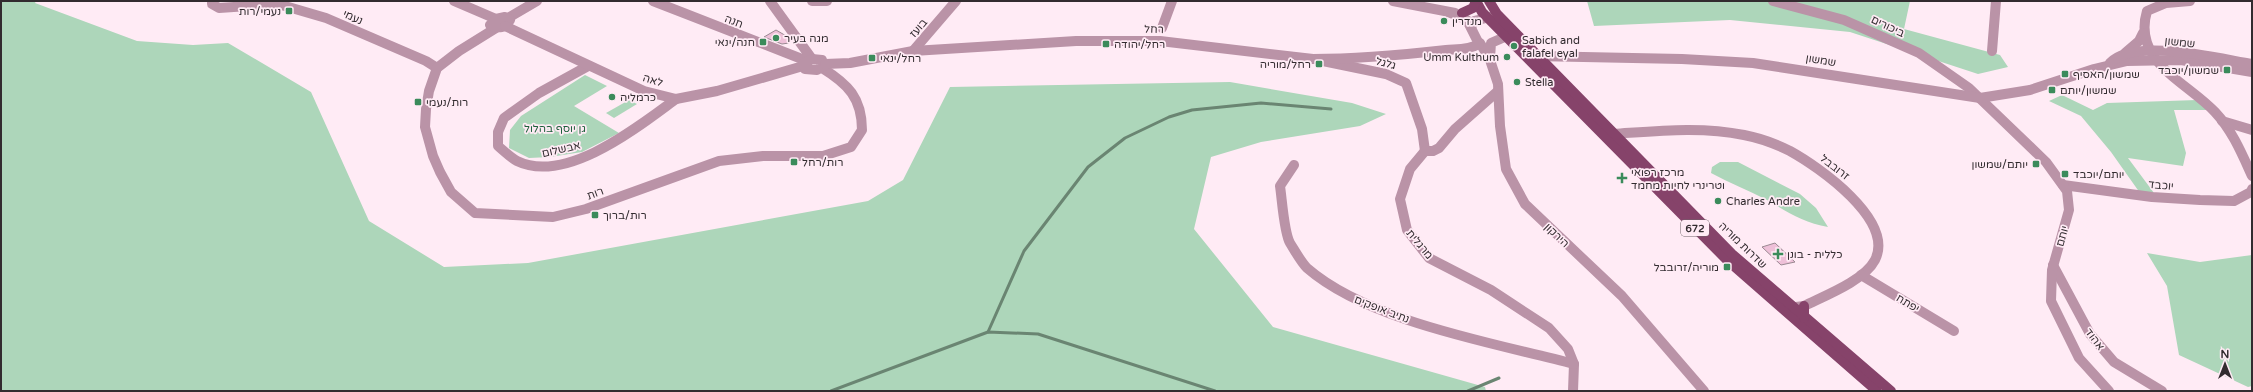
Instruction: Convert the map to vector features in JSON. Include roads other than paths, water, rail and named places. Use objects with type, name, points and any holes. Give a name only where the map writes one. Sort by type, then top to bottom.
[{"type":"main road","name":"שדרות מוריה","points":[[1476,1],[1485,15],[1726,260],[1877,391]]},
{"type":"main road","points":[[1462,13],[1473,8],[1476,1]]},
{"type":"main road","name":"שדרות מוריה","points":[[1489,1],[1497,14],[1732,254],[1791,307],[1891,391]]},
{"type":"main road","points":[[1804,306],[1804,318]]},
{"type":"street","name":"נעמי","points":[[212,1],[212,4],[220,8],[278,4],[326,18],[426,61],[437,68]]},
{"type":"street","name":"לאה","points":[[454,1],[588,66],[644,91],[676,99],[723,89],[808,62]]},
{"type":"street","points":[[437,68],[459,51],[537,1]]},
{"type":"street","name":"חנה","points":[[653,1],[808,62]]},
{"type":"street","points":[[770,1],[800,45],[808,62],[820,59],[823,66]]},
{"type":"street","points":[[812,1],[827,1]]},
{"type":"street","name":"בועז","points":[[913,51],[956,1]]},
{"type":"street","points":[[1162,28],[1172,1]]},
{"type":"street","points":[[1393,1],[1448,12],[1485,15],[1497,14]]},
{"type":"street","name":"ביכורים","points":[[1773,1],[1802,8],[1868,29],[1919,53],[1940,66],[1980,98]]},
{"type":"street","points":[[1992,51],[1996,1]]},
{"type":"street","points":[[2123,54],[2139,41],[2143,33],[2147,12],[2163,2],[2190,1]]},
{"type":"street","points":[[1448,12],[1464,18],[1471,27],[1474,21],[1485,15]]},
{"type":"street","name":"הירקון","points":[[1471,27],[1490,60],[1498,91],[1500,126],[1506,169],[1525,204],[1622,296],[1704,391]]},
{"type":"street","points":[[2143,33],[2148,47],[2156,59],[2215,112],[2222,121],[2247,164],[2252,176]]},
{"type":"street","points":[[1490,60],[1491,43],[1507,36]]},
{"type":"street","name":"רחל","points":[[808,62],[805,69],[812,71],[823,66],[850,63],[913,51],[1076,41],[1160,41],[1313,59],[1357,59],[1431,52],[1475,47],[1480,43]]},
{"type":"street","name":"שמשון","points":[[2110,64],[2123,54],[2148,47],[2180,54],[2252,64]]},
{"type":"street","name":"שמשון","points":[[1522,53],[1539,57],[1682,59],[1753,63],[1809,70],[1958,96],[1980,98],[2015,94],[2110,64],[2156,59],[2193,62],[2252,72]]},
{"type":"street","name":"גלגל","points":[[1313,59],[1386,74],[1406,83],[1422,128],[1425,151]]},
{"type":"street","name":"אבשלום","points":[[588,66],[539,93],[504,118],[498,132],[498,146],[507,156],[524,165],[546,166],[576,159],[621,139],[676,99]]},
{"type":"street","name":"רות","points":[[437,68],[429,91],[425,127],[433,156],[451,192],[475,213],[553,217],[586,209],[719,161],[763,156],[822,156],[851,147],[862,130],[862,119],[858,102],[843,81],[823,66]]},
{"type":"street","points":[[1958,96],[1969,93],[1969,88],[1998,94],[2015,94]]},
{"type":"street","name":"מרגלית","points":[[1498,91],[1454,129],[1439,148],[1433,151],[1425,151],[1410,169],[1400,199],[1407,230],[1430,258],[1491,290],[1549,328],[1568,349],[1574,364],[1574,391]]},
{"type":"street","points":[[1958,96],[1981,103],[1994,111],[1996,97]]},
{"type":"street","name":"יותם","points":[[1980,98],[2046,162],[2068,191],[2069,210],[2053,264],[2051,302],[2079,358],[2109,391]]},
{"type":"street","points":[[2222,121],[2252,130]]},
{"type":"street","name":"זרובבל","points":[[1614,134],[1709,130],[1745,136],[1773,144],[1797,154],[1845,190],[1862,209],[1873,226],[1877,241],[1876,259],[1861,275],[1804,306],[1791,307],[1770,298]]},
{"type":"street","name":"נתיב אופקים","points":[[1294,165],[1280,186],[1289,241],[1306,267],[1339,291],[1374,308],[1429,326],[1505,348],[1574,364]]},
{"type":"street","name":"יוכבד","points":[[2063,185],[2152,197],[2234,201],[2251,192],[2252,189]]},
{"type":"street","name":"אהוד","points":[[2053,264],[2090,334],[2114,362],[2162,391]]},
{"type":"street","name":"יפתח","points":[[1861,275],[1954,331]]},
{"type":"waterway","points":[[988,332],[1024,251],[1088,167],[1125,138],[1169,117],[1192,110],[1261,103],[1331,109]]},
{"type":"waterway","points":[[831,391],[988,332]]},
{"type":"waterway","points":[[988,332],[1038,334],[1215,391]]},
{"type":"waterway","points":[[1468,391],[1499,378]]},
{"type":"place","name":"נעמי/רות","points":[[289,11]]},
{"type":"place","name":"מנדרין","points":[[1444,21]]},
{"type":"place","name":"מגה בעיר","points":[[776,38]]},
{"type":"place","name":"חנה/ינאי","points":[[763,42]]},
{"type":"place","name":"רחל/יהודה","points":[[1106,44]]},
{"type":"place","name":"Sabich and falafel eyal","points":[[1514,46]]},
{"type":"place","name":"Umm Kulthum","points":[[1507,57]]},
{"type":"place","name":"רחל/ינאי","points":[[872,58]]},
{"type":"place","name":"רחל/מוריה","points":[[1319,64]]},
{"type":"place","name":"שמשון/יוכבד","points":[[2227,70]]},
{"type":"place","name":"שמשון/האסיף","points":[[2065,74]]},
{"type":"place","name":"Stella","points":[[1517,82]]},
{"type":"place","name":"שמשון/יותם","points":[[2052,90]]},
{"type":"place","name":"כרמליה","points":[[612,97]]},
{"type":"place","name":"רות/נעמי","points":[[418,102]]},
{"type":"place","name":"רות/רחל","points":[[794,162]]},
{"type":"place","name":"יותם/שמשון","points":[[2036,164]]},
{"type":"place","name":"יותם/יוכבד","points":[[2065,174]]},
{"type":"place","name":"מרכז רפואי וטרינרי לחיות מחמד","points":[[1622,178]]},
{"type":"place","name":"Charles Andre","points":[[1718,201]]},
{"type":"place","name":"רות/ברוך","points":[[595,215]]},
{"type":"place","name":"כללית - בונן","points":[[1778,254]]},
{"type":"place","name":"מוריה/זרובבל","points":[[1727,267]]},
{"type":"park label","name":"גן יוסף בהלול","points":[[555,128]]}]
